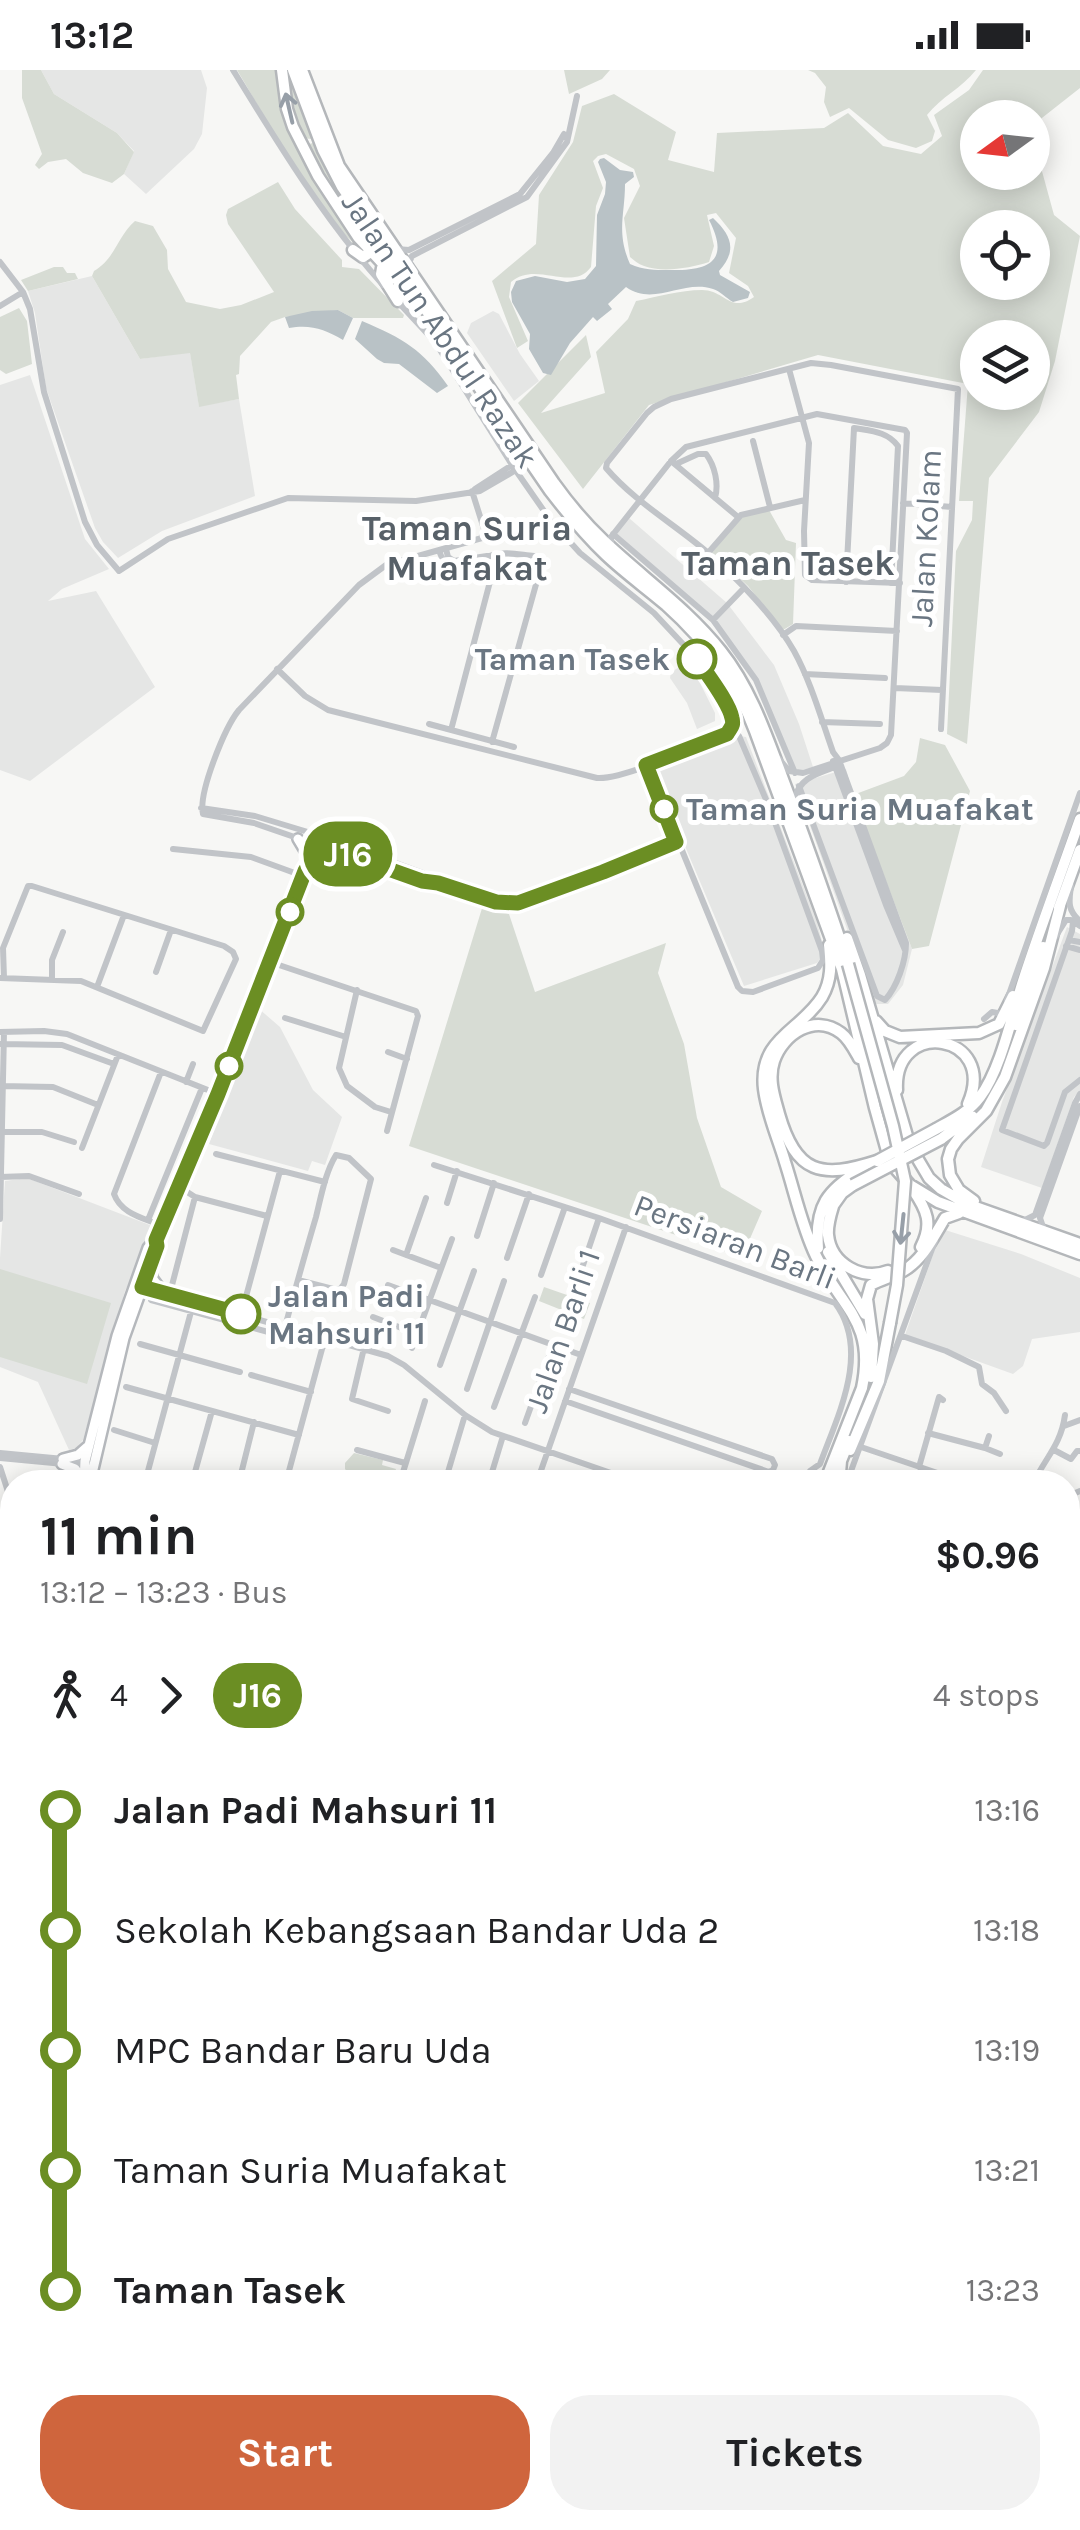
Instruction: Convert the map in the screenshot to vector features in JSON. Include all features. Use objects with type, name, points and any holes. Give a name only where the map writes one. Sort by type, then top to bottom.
[{"type":"highway","points":[[282,70],[287,109],[301,145],[337,207],[368,250],[422,304]]},
{"type":"highway","name":"Jalan Tun Abdul Razak","points":[[292,70],[318,127]]},
{"type":"highway","name":"Jalan Tun Abdul Razak","points":[[302,70],[318,127],[342,187],[550,491],[609,558],[678,616],[734,685],[750,718],[825,924]]},
{"type":"highway","name":"Jalan Tun Abdul Razak","points":[[326,149],[554,483],[579,516],[609,539]]},
{"type":"highway","points":[[353,250],[363,257],[368,250]]},
{"type":"highway","points":[[368,250],[374,275]]},
{"type":"highway","points":[[389,270],[380,271],[398,301]]},
{"type":"highway","points":[[609,539],[724,654],[740,679],[772,750],[814,864],[848,964],[894,1126],[905,1181],[896,1285],[879,1381],[844,1470]]},
{"type":"highway","points":[[820,1264],[817,1234],[825,1200],[846,1179],[938,1134],[980,1098],[1008,1031],[1080,819]]},
{"type":"highway","points":[[872,1329],[826,1250],[826,1220],[846,1179],[970,1118],[982,1106],[1072,917],[1074,868],[1080,850]]},
{"type":"highway","points":[[814,864],[845,932],[918,1162],[942,1190],[967,1204],[1047,1230]]},
{"type":"highway","points":[[1072,917],[1049,950],[1000,1087],[980,1118],[954,1144],[948,1159],[954,1186],[965,1196],[1080,1244]]},
{"type":"highway","points":[[825,924],[842,970],[887,1151],[928,1216],[924,1242],[908,1261],[879,1274],[848,1268],[830,1243],[828,1230],[834,1203]]},
{"type":"highway","points":[[825,924],[831,967],[826,987],[813,1008],[778,1040],[768,1057],[764,1080],[769,1109],[809,1237],[820,1264],[862,1329],[866,1361],[862,1388],[830,1470]]},
{"type":"highway","points":[[869,1006],[881,1028],[900,1037],[978,1033],[995,1027],[1028,966]]},
{"type":"highway","points":[[846,1179],[816,1168],[790,1146],[770,1080],[774,1061],[792,1034],[804,1027],[829,1027],[840,1032],[850,1044],[868,1077]]},
{"type":"highway","points":[[899,1110],[897,1076],[904,1058],[919,1045],[944,1042],[961,1050],[974,1068],[974,1090],[963,1114]]},
{"type":"highway","points":[[910,1185],[966,1214],[1080,1254]]},
{"type":"highway","points":[[842,1470],[872,1375],[874,1358],[867,1299],[872,1285],[915,1263],[950,1214],[966,1214]]},
{"type":"main road","points":[[298,838],[310,857]]},
{"type":"main road","points":[[87,1470],[123,1316],[218,1094],[316,839]]},
{"type":"main road","points":[[310,857],[335,850]]},
{"type":"main road","points":[[123,1316],[151,1264],[157,1246],[153,1242]]},
{"type":"main road","points":[[91,1470],[153,1242]]},
{"type":"main road","points":[[151,1264],[152,1278],[158,1286]]},
{"type":"main road","points":[[86,1464],[101,1431]]},
{"type":"main road","points":[[63,1461],[78,1455],[90,1443]]},
{"type":"main road","points":[[63,1461],[76,1470]]},
{"type":"street","points":[[234,70],[306,189],[374,275],[435,342],[514,468],[564,536],[654,613],[697,659],[732,716],[731,728],[727,734],[627,773],[597,778],[328,710],[304,696],[276,670]]},
{"type":"street","points":[[393,248],[410,250],[520,194],[563,138],[572,100],[577,96],[567,142],[526,197],[412,256],[408,268]]},
{"type":"street","points":[[0,262],[24,292],[30,310],[44,392],[85,522],[119,571],[168,539],[288,498],[408,502],[486,488]]},
{"type":"street","points":[[0,306],[24,292]]},
{"type":"street","name":"Jalan Kolam","points":[[789,368],[831,365],[958,388],[941,729]]},
{"type":"street","points":[[799,786],[877,996],[886,999],[906,952],[839,763],[793,648],[744,588],[606,466],[650,409],[789,368],[809,443],[803,571],[808,578],[900,584]]},
{"type":"street","points":[[795,773],[756,680],[712,620],[609,539],[686,447],[817,414],[878,432],[898,446],[891,583]]},
{"type":"street","points":[[795,812],[794,795],[806,779],[887,743],[892,735],[907,433],[854,424]]},
{"type":"street","points":[[846,582],[854,424]]},
{"type":"street","points":[[752,441],[770,507]]},
{"type":"street","points":[[673,463],[706,454],[716,482],[715,498]]},
{"type":"street","points":[[673,463],[738,517]]},
{"type":"street","points":[[476,503],[486,488],[514,468]]},
{"type":"street","points":[[473,491],[514,468]]},
{"type":"street","points":[[203,812],[228,724],[285,660],[363,582],[386,565],[482,538],[484,529],[473,491]]},
{"type":"street","points":[[460,494],[476,503]]},
{"type":"street","points":[[708,553],[738,517],[805,500]]},
{"type":"street","points":[[903,503],[952,507]]},
{"type":"street","points":[[443,550],[444,565],[450,568],[470,565],[492,555],[534,556],[541,561],[492,742]]},
{"type":"street","points":[[451,730],[492,555]]},
{"type":"street","points":[[712,620],[744,588]]},
{"type":"street","points":[[783,635],[796,626],[898,631]]},
{"type":"street","points":[[285,660],[287,680]]},
{"type":"street","points":[[805,674],[884,678]]},
{"type":"street","points":[[894,688],[942,690]]},
{"type":"street","points":[[822,722],[880,724]]},
{"type":"street","points":[[428,724],[514,747]]},
{"type":"street","points":[[644,766],[738,987],[753,992],[818,968],[822,951],[800,889],[739,736],[731,728]]},
{"type":"street","points":[[772,750],[795,773],[839,763]]},
{"type":"street","points":[[984,1019],[992,1012],[1003,1014],[1080,794]]},
{"type":"street","points":[[203,812],[254,822],[298,838],[316,839],[335,850],[422,881],[496,902],[518,903],[676,842]]},
{"type":"street","points":[[203,812],[242,813],[424,873],[438,883]]},
{"type":"street","points":[[173,849],[250,857],[304,874]]},
{"type":"street","points":[[28,886],[124,915],[233,952],[236,959],[203,1031],[82,981],[2,978],[3,948],[28,886]]},
{"type":"street","points":[[97,988],[124,915]]},
{"type":"street","points":[[1072,917],[1067,943],[1002,1130],[1044,1146],[1065,1092],[1080,1080]]},
{"type":"street","points":[[156,972],[171,930]]},
{"type":"street","points":[[52,978],[52,960],[62,932]]},
{"type":"street","points":[[1067,943],[1080,942]]},
{"type":"street","points":[[1067,943],[1080,950]]},
{"type":"street","points":[[270,962],[416,1011],[418,1016],[386,1131]]},
{"type":"street","points":[[357,990],[340,1068],[346,1086],[375,1107],[391,1112]]},
{"type":"street","points":[[284,1018],[346,1038]]},
{"type":"street","points":[[0,1219],[2,1032],[67,1034],[218,1094]]},
{"type":"street","points":[[2,1044],[62,1045],[114,1064]]},
{"type":"street","points":[[388,1052],[406,1059]]},
{"type":"street","points":[[82,1148],[118,1055]]},
{"type":"street","points":[[186,1082],[193,1064]]},
{"type":"street","points":[[161,1072],[114,1198],[128,1212],[162,1226]]},
{"type":"street","points":[[1,1086],[53,1086],[98,1105]]},
{"type":"street","points":[[148,1220],[202,1088]]},
{"type":"street","points":[[1025,1220],[1035,1215],[1080,1094]]},
{"type":"street","points":[[1047,1230],[1040,1218],[1080,1106]]},
{"type":"street","points":[[1054,1122],[1066,1126]]},
{"type":"street","points":[[2,1132],[42,1132],[74,1142]]},
{"type":"street","points":[[216,1154],[325,1182]]},
{"type":"street","points":[[285,1327],[325,1182],[332,1159],[336,1155],[349,1158],[371,1179],[344,1284],[333,1290],[298,1280]]},
{"type":"street","name":"Persiaran Barli","points":[[434,1165],[626,1227],[836,1302],[848,1334],[850,1376],[820,1464],[812,1470]]},
{"type":"street","points":[[242,1314],[280,1171]]},
{"type":"street","points":[[448,1203],[458,1171]]},
{"type":"street","points":[[0,1177],[28,1176],[80,1194]]},
{"type":"street","points":[[477,1236],[494,1184]]},
{"type":"street","points":[[178,1186],[194,1197],[268,1216]]},
{"type":"street","points":[[507,1258],[528,1194]]},
{"type":"street","points":[[172,1286],[194,1197]]},
{"type":"street","points":[[406,1255],[426,1198]]},
{"type":"street","points":[[541,1275],[565,1207]]},
{"type":"street","points":[[579,1277],[599,1218]]},
{"type":"street","name":"Jalan Barli 1","points":[[540,1470],[626,1227]]},
{"type":"street","points":[[846,1470],[860,1446],[938,1231]]},
{"type":"street","points":[[412,1348],[452,1239]]},
{"type":"street","points":[[393,1250],[441,1268]]},
{"type":"street","points":[[440,1365],[474,1271]]},
{"type":"street","points":[[466,1389],[504,1282]]},
{"type":"street","points":[[142,1284],[172,1286],[197,1301]]},
{"type":"street","points":[[142,1284],[364,1348],[404,1364],[465,1415],[492,1432],[602,1470]]},
{"type":"street","points":[[388,1285],[581,1355]]},
{"type":"street","points":[[494,1407],[535,1297]]},
{"type":"street","points":[[150,1300],[322,1348]]},
{"type":"street","points":[[148,1470],[197,1301]]},
{"type":"street","points":[[373,1318],[417,1334]]},
{"type":"street","points":[[902,1336],[946,1350],[979,1367],[982,1384],[1006,1410]]},
{"type":"street","points":[[289,1470],[325,1338]]},
{"type":"street","points":[[140,1344],[240,1372]]},
{"type":"street","points":[[526,1422],[552,1345]]},
{"type":"street","points":[[364,1348],[352,1399],[388,1411]]},
{"type":"street","points":[[250,1375],[311,1392]]},
{"type":"street","points":[[126,1387],[299,1435]]},
{"type":"street","points":[[569,1389],[772,1459],[773,1470]]},
{"type":"street","points":[[577,1405],[581,1393]]},
{"type":"street","points":[[919,1467],[939,1396],[943,1400]]},
{"type":"street","points":[[403,1470],[425,1401]]},
{"type":"street","points":[[565,1401],[763,1470]]},
{"type":"street","points":[[195,1470],[212,1411]]},
{"type":"street","points":[[449,1470],[465,1415]]},
{"type":"street","points":[[1042,1470],[1054,1450],[1065,1415]]},
{"type":"street","points":[[1064,1426],[1080,1420]]},
{"type":"street","points":[[242,1470],[254,1422]]},
{"type":"street","points":[[114,1430],[156,1443]]},
{"type":"street","points":[[928,1433],[1000,1454]]},
{"type":"street","points":[[493,1470],[503,1436]]},
{"type":"street","points":[[984,1448],[990,1436]]},
{"type":"street","points":[[860,1446],[928,1470]]},
{"type":"street","points":[[358,1450],[405,1463]]},
{"type":"street","points":[[1054,1450],[1071,1459],[1080,1451]]},
{"type":"street","points":[[0,1455],[86,1464]]},
{"type":"shaded area","points":[[22,70],[41,70],[54,94],[117,133],[134,152],[124,174],[112,183],[83,173],[66,159],[48,162],[39,169],[35,165],[42,154],[22,98]]},
{"type":"shaded area","points":[[41,70],[201,70],[207,88],[202,134],[194,149],[146,194],[124,174],[134,151],[117,133],[54,94]]},
{"type":"shaded area","points":[[237,70],[279,70],[286,110],[320,183],[363,252],[310,190]]},
{"type":"shaded area","points":[[284,70],[291,70],[399,278],[362,238],[307,150],[312,139],[301,138],[296,131]]},
{"type":"shaded area","points":[[564,70],[610,70],[602,79],[569,94]]},
{"type":"shaded area","points":[[808,70],[976,70],[927,115],[935,131],[932,141],[916,148],[888,140],[849,108],[830,117],[824,102],[826,87]]},
{"type":"shaded area","points":[[983,70],[1080,70],[1080,88],[1050,112],[1050,100],[960,100],[960,190],[1047,190],[1054,215],[1080,236],[1050,377],[1050,320],[960,320],[960,382],[818,355],[649,405],[583,489],[518,403],[586,335],[591,357],[541,413],[605,393],[596,352],[628,319],[636,301],[702,290],[739,303],[754,297],[748,286],[729,273],[736,238],[716,213],[707,215],[714,246],[709,262],[685,268],[651,268],[630,257],[624,218],[640,186],[634,169],[606,154],[593,161],[603,188],[596,206],[591,267],[574,277],[531,274],[511,282],[509,297],[528,341],[517,348],[492,281],[536,244],[539,195],[573,142],[582,106],[614,94],[676,132],[668,160],[714,172],[717,133],[824,128],[848,113],[883,146],[921,154],[942,136],[934,115],[969,90]]},
{"type":"shaded area","points":[[604,158],[620,170],[633,172],[634,177],[625,184],[622,224],[630,264],[659,270],[705,266],[716,255],[718,246],[709,220],[713,218],[730,243],[720,275],[750,292],[748,298],[733,302],[716,290],[702,287],[647,294],[626,287],[608,304],[612,309],[597,321],[593,317],[570,343],[551,375],[543,373],[529,349],[530,334],[512,302],[511,292],[516,281],[535,276],[567,282],[585,279],[596,266],[597,215],[606,182],[598,162]]},
{"type":"shaded area","points":[[278,182],[295,209],[342,260],[342,267],[359,269],[403,318],[353,318],[338,310],[271,322],[240,356],[236,375],[239,399],[199,407],[190,353],[140,359],[92,276],[135,221],[153,226],[167,250],[168,269],[186,302],[220,309],[274,292],[228,224],[226,215],[228,209]]},
{"type":"shaded area","points":[[54,267],[75,273],[78,279],[28,291],[21,280]]},
{"type":"shaded area","points":[[92,276],[140,359],[190,352],[199,406],[239,399],[255,496],[162,531],[118,558],[95,528],[46,388],[28,291]]},
{"type":"shaded area","points":[[19,308],[27,321],[32,364],[6,374],[0,370],[0,317]]},
{"type":"shaded area","points":[[338,310],[353,318],[343,340],[317,328],[289,328],[285,317],[312,311]]},
{"type":"shaded area","points":[[493,311],[499,314],[539,381],[514,401],[467,333],[471,323]]},
{"type":"shaded area","points":[[362,321],[411,346],[448,386],[437,393],[399,364],[377,359],[355,339]]},
{"type":"shaded area","points":[[30,375],[85,539],[109,569],[62,589],[48,601],[96,591],[155,687],[30,781],[0,770],[0,385]]},
{"type":"shaded area","points":[[966,410],[1040,410],[989,478],[967,744],[947,734],[956,551],[972,520],[973,501],[959,501]]},
{"type":"shaded area","points":[[769,510],[786,540],[796,543],[793,624],[783,630],[748,586],[712,553],[740,517]]},
{"type":"shaded area","points":[[629,518],[727,603],[774,665],[813,767],[796,772],[757,679],[712,618],[616,533]]},
{"type":"shaded area","points":[[683,665],[700,683],[715,713],[715,721],[697,729],[687,703],[670,678],[671,672]]},
{"type":"shaded area","points":[[733,735],[746,737],[817,922],[825,953],[817,963],[744,986],[655,775],[658,764]]},
{"type":"shaded area","points":[[920,738],[945,745],[970,791],[929,946],[912,949],[853,795],[904,776],[916,762]]},
{"type":"shaded area","points":[[846,769],[912,949],[903,985],[888,1004],[874,1004],[795,784]]},
{"type":"shaded area","points":[[483,905],[509,914],[535,992],[666,943],[658,973],[684,1044],[697,1118],[721,1187],[762,1211],[742,1257],[409,1146]]},
{"type":"shaded area","points":[[1067,927],[1080,934],[1080,1091],[1074,1097],[1042,1188],[981,1167]]},
{"type":"shaded area","points":[[258,1008],[280,1027],[313,1090],[342,1117],[325,1165],[312,1161],[308,1171],[209,1144]]},
{"type":"shaded area","points":[[27,1178],[155,1227],[125,1291],[83,1440],[69,1450],[38,1382],[0,1367],[5,1181]]},
{"type":"shaded area","points":[[942,1229],[1080,1278],[1080,1332],[1032,1339],[1023,1366],[1013,1374],[905,1335]]},
{"type":"shaded area","points":[[0,1269],[111,1303],[87,1384],[0,1357]]},
{"type":"shaded area","points":[[544,1287],[590,1303],[584,1319],[539,1301]]},
{"type":"shaded area","points":[[354,1453],[383,1460],[382,1465],[396,1469],[346,1470],[345,1463]]},
{"type":"bus line","name":"J16","points":[[241,1314],[142,1287],[156,1240],[313,858],[335,850],[422,881],[496,902],[518,903],[676,842],[646,765],[727,734],[733,722],[697,659]]},
{"type":"place","name":"Taman Tasek","points":[[697,659]]},
{"type":"place","name":"Taman Suria Muafakat","points":[[664,809]]},
{"type":"place","name":"Jalan Padi Mahsuri 11","points":[[241,1314]]},
{"type":"district","name":"Taman Suria Muafakat","points":[[467,548]]},
{"type":"district","name":"Taman Tasek","points":[[788,563]]}]
